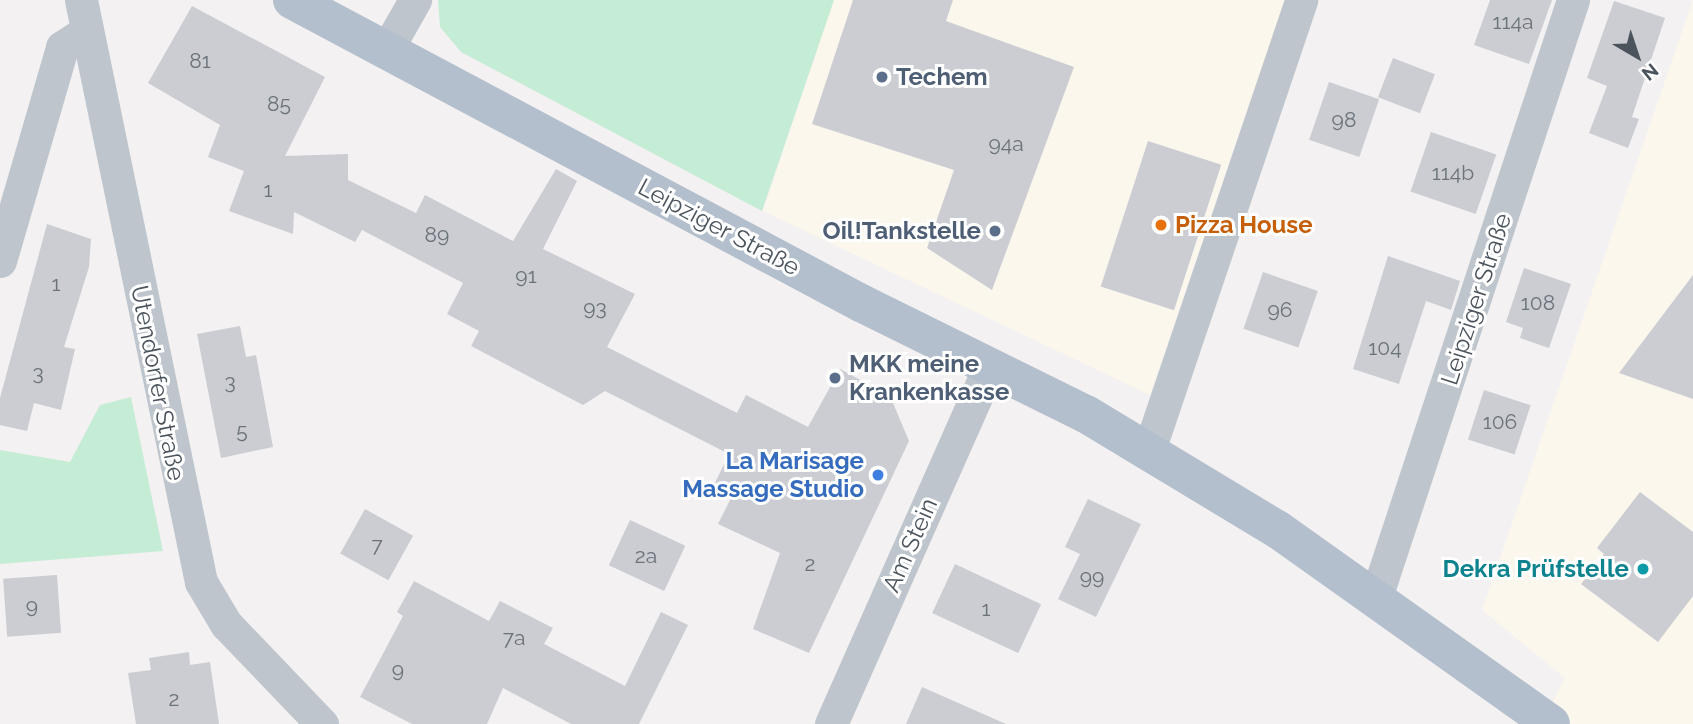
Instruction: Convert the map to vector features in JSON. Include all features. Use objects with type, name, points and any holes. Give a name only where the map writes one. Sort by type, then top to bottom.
[{"type":"main road","name":"Leipziger Straße","points":[[292,0],[1149,450],[1376,597],[1551,724]]},
{"type":"street","points":[[386,51],[415,0]]},
{"type":"street","points":[[1149,450],[1301,0]]},
{"type":"street","name":"Leipziger Straße","points":[[1376,597],[1573,0]]},
{"type":"street","points":[[0,261],[62,47],[83,16]]},
{"type":"street","name":"Utendorfer Straße","points":[[83,16],[201,582],[226,624],[322,724]]},
{"type":"street","name":"Am Stein","points":[[831,724],[989,367]]},
{"type":"shaded area","points":[[834,0],[1285,0],[1150,395],[763,211]]},
{"type":"shaded area","points":[[1693,0],[1693,724],[1541,724],[1565,678],[1482,610]]},
{"type":"green space","points":[[438,0],[834,0],[762,211],[461,52],[440,27]]},
{"type":"green space","points":[[131,397],[163,551],[0,564],[0,450],[70,462],[100,405]]},
{"type":"building","points":[[853,0],[953,0],[946,21],[1074,67],[992,290],[927,248],[954,170],[812,124]]},
{"type":"building","points":[[1490,0],[1552,0],[1529,64],[1474,45]]},
{"type":"building","points":[[1614,1],[1665,18],[1632,117],[1639,119],[1628,148],[1589,133],[1607,86],[1587,78]]},
{"type":"building","points":[[192,6],[325,77],[285,156],[348,154],[348,180],[416,213],[425,195],[513,241],[556,169],[577,181],[543,249],[635,294],[607,347],[737,413],[746,395],[808,427],[840,369],[890,396],[909,441],[809,653],[753,629],[780,553],[718,524],[731,498],[712,489],[729,454],[605,391],[583,405],[471,346],[479,331],[447,314],[463,283],[362,230],[355,242],[294,212],[293,234],[229,211],[244,171],[208,157],[220,125],[148,83]]},
{"type":"building","points":[[1393,58],[1435,74],[1420,113],[1378,97]]},
{"type":"building","points":[[1329,82],[1379,99],[1359,157],[1309,140]]},
{"type":"building","points":[[1431,132],[1496,154],[1476,214],[1410,192]]},
{"type":"building","name":"Pizza House","points":[[1148,141],[1221,165],[1174,310],[1101,287]]},
{"type":"building","points":[[47,224],[91,239],[89,267],[64,347],[75,349],[61,410],[34,403],[27,431],[0,425],[0,398]]},
{"type":"building","points":[[1388,256],[1460,281],[1451,310],[1426,301],[1399,384],[1353,369]]},
{"type":"building","points":[[1524,268],[1571,284],[1549,348],[1520,338],[1523,328],[1506,322]]},
{"type":"building","points":[[1263,272],[1318,291],[1298,348],[1243,329]]},
{"type":"building","points":[[1693,275],[1693,399],[1619,373]]},
{"type":"building","points":[[240,326],[246,357],[256,355],[273,447],[221,458],[197,334]]},
{"type":"building","points":[[1484,390],[1531,405],[1515,455],[1468,439]]},
{"type":"building","name":"Dekra Prüfstelle","points":[[1640,492],[1693,532],[1693,596],[1658,642],[1581,584],[1604,554],[1597,548]]},
{"type":"building","points":[[1088,499],[1141,524],[1096,617],[1058,599],[1080,554],[1065,547]]},
{"type":"building","points":[[365,509],[413,536],[388,580],[340,554]]},
{"type":"building","points":[[630,520],[685,546],[664,591],[609,565]]},
{"type":"building","points":[[955,564],[1041,604],[1018,653],[932,613]]},
{"type":"building","points":[[57,575],[61,633],[7,637],[3,579]]},
{"type":"building","points":[[414,581],[489,621],[500,601],[553,628],[544,644],[625,686],[661,612],[688,625],[639,724],[571,724],[503,688],[487,724],[412,724],[360,697],[403,616],[397,612]]},
{"type":"building","points":[[189,652],[190,665],[210,662],[219,724],[136,724],[128,673],[151,670],[149,658]]},
{"type":"building","points":[[922,687],[1006,724],[906,724]]},
{"type":"place","name":"Techem","points":[[882,77]]},
{"type":"place","name":"Pizza House","points":[[1161,225]]},
{"type":"place","name":"Oil!Tankstelle","points":[[995,231]]},
{"type":"place","name":"MKK meine Krankenkasse","points":[[835,378]]},
{"type":"place","name":"La Marisage Massage Studio","points":[[878,475]]},
{"type":"place","name":"Dekra Prüfstelle","points":[[1643,569]]}]
